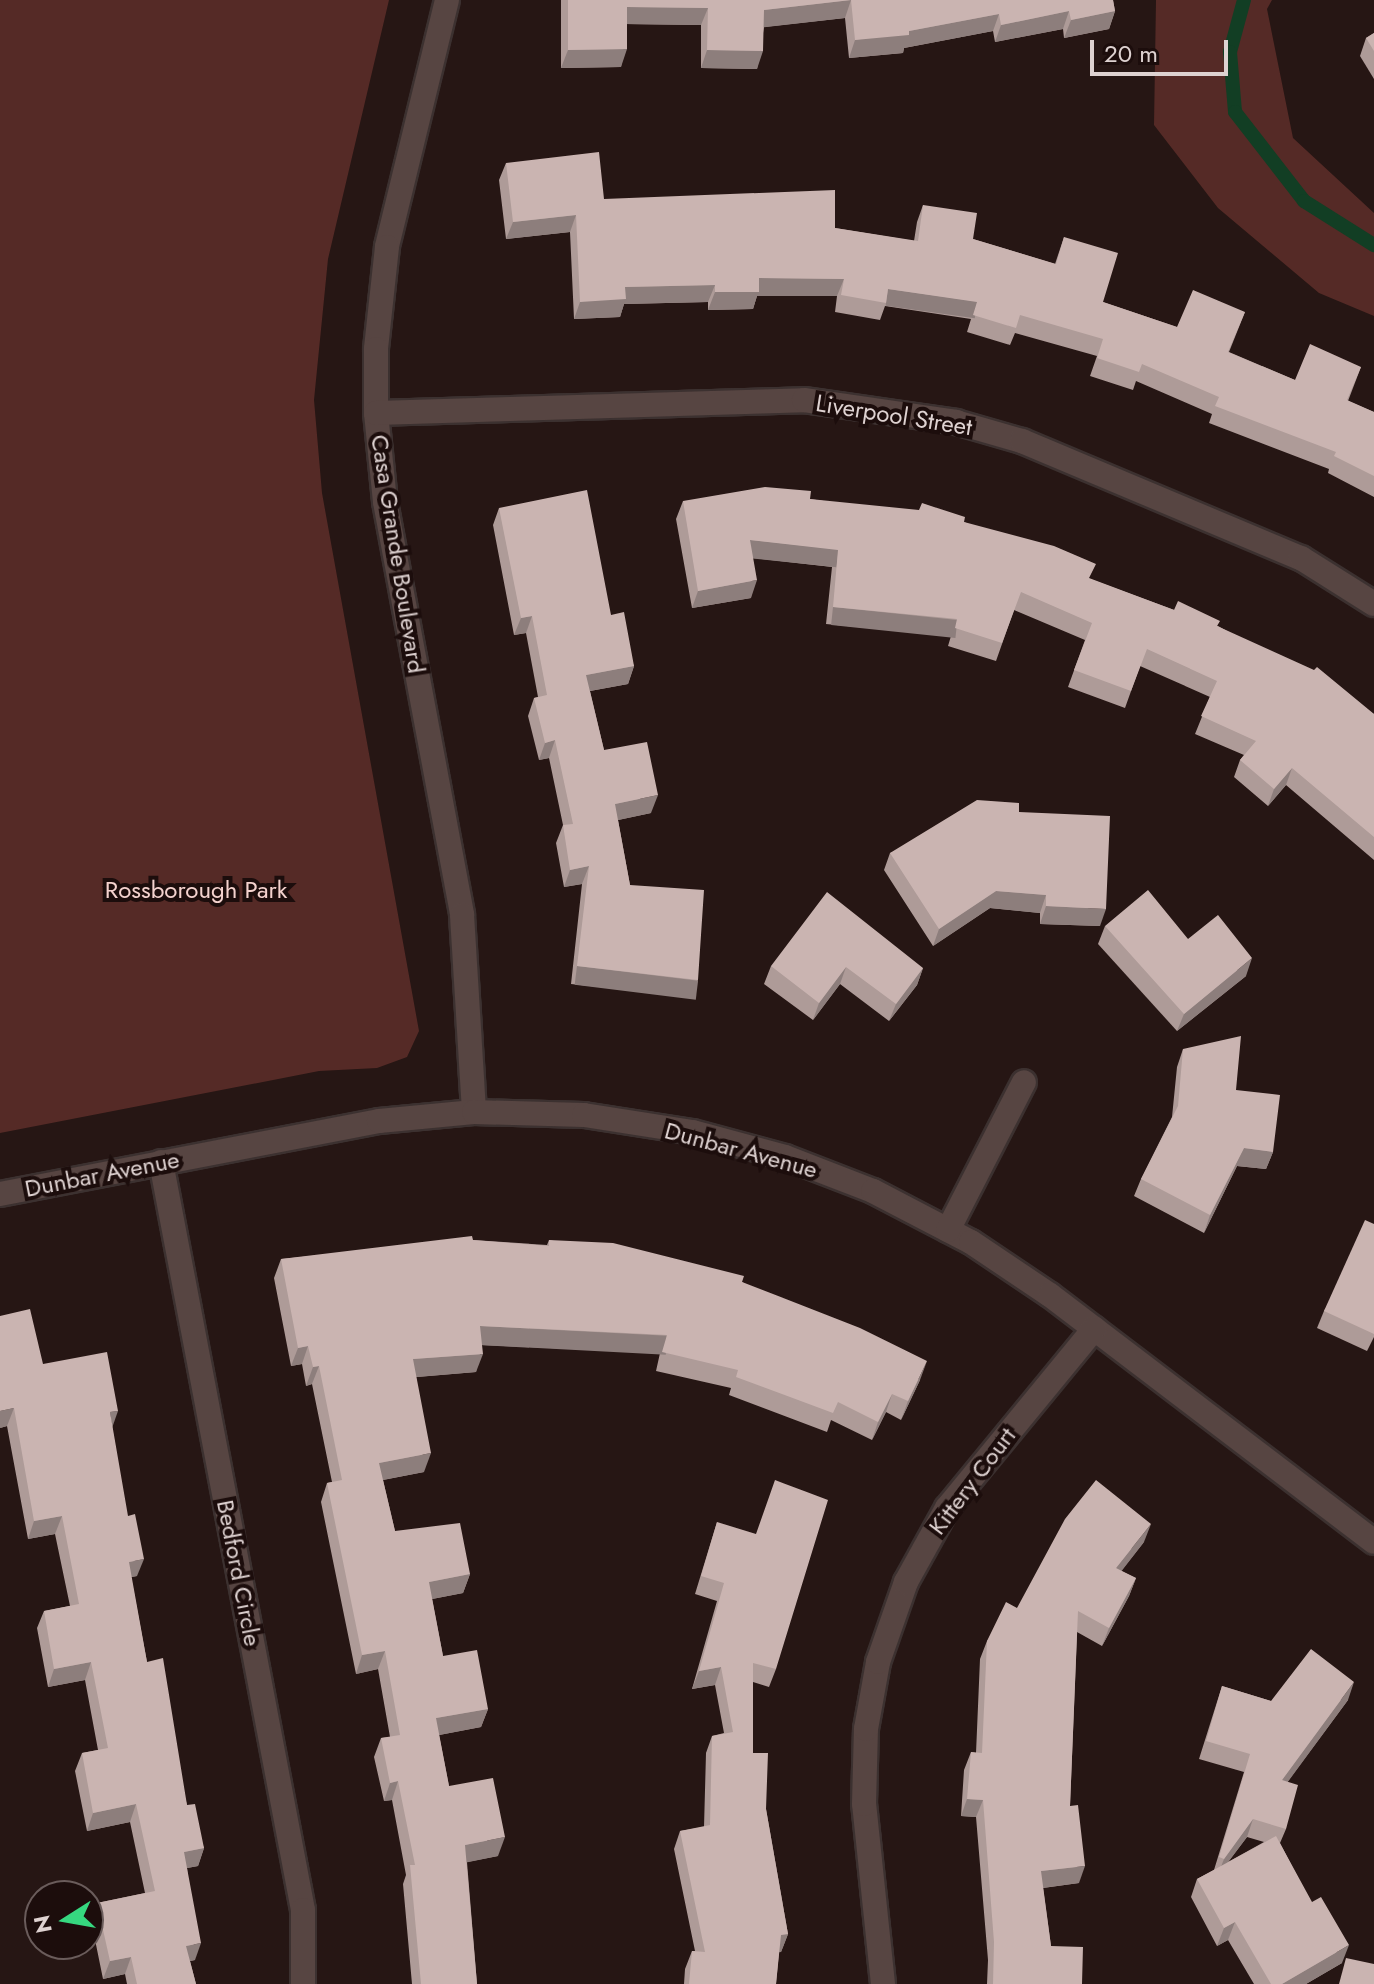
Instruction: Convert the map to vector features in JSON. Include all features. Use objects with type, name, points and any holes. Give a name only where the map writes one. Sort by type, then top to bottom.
[{"type":"street","name":"Casa Grande Boulevard","points":[[447,0],[387,247],[376,349],[376,413],[385,502],[462,915],[474,1112]]},
{"type":"street","name":"Liverpool Street","points":[[376,413],[804,400],[941,419],[1022,441],[1301,558],[1374,604]]},
{"type":"street","points":[[948,1230],[1024,1082]]},
{"type":"street","name":"Dunbar Avenue","points":[[0,1194],[379,1121],[474,1112],[584,1115],[693,1132],[785,1157],[858,1185],[948,1230],[1094,1329],[1374,1542]]},
{"type":"street","name":"Bedford Circle","points":[[161,1162],[303,1910],[303,1984]]},
{"type":"street","name":"Kittery Court","points":[[883,1984],[864,1804],[866,1729],[878,1662],[906,1582],[947,1508],[1094,1329]]},
{"type":"green space","name":"Rossborough Park","points":[[0,0],[389,0],[328,259],[314,400],[322,493],[419,1031],[407,1057],[377,1068],[319,1071],[0,1133]]},
{"type":"green space","points":[[1156,0],[1272,0],[1267,9],[1293,138],[1374,213],[1374,316],[1319,293],[1218,208],[1154,125]]},
{"type":"building","points":[[568,0],[851,0],[764,10],[763,51],[707,50],[708,8],[627,7],[627,49],[568,50]]},
{"type":"building","points":[[851,0],[1113,0],[1115,11],[1071,20],[1069,11],[1001,25],[999,14],[909,31],[909,35],[855,40]]},
{"type":"building","points":[[1374,33],[1374,51],[1366,38]]},
{"type":"building","points":[[599,152],[604,199],[835,190],[835,228],[918,241],[923,205],[977,213],[973,239],[1056,264],[1064,237],[1118,253],[1103,302],[1177,327],[1193,290],[1245,312],[1228,352],[1295,380],[1310,344],[1361,367],[1347,400],[1374,412],[1374,476],[1334,456],[1336,452],[1215,406],[1219,397],[1142,364],[1139,372],[1097,358],[1103,339],[1020,315],[1016,328],[973,315],[977,302],[888,289],[886,303],[841,295],[844,279],[759,278],[759,292],[715,292],[715,285],[625,287],[626,299],[580,302],[576,215],[513,222],[506,163]]},
{"type":"building","points":[[765,487],[811,491],[810,499],[919,510],[922,503],[965,517],[964,522],[1054,546],[1096,564],[1089,578],[1174,610],[1178,601],[1220,621],[1217,626],[1314,670],[1317,667],[1374,714],[1374,837],[1292,768],[1274,789],[1240,760],[1256,741],[1201,716],[1217,681],[1147,649],[1131,691],[1074,670],[1092,623],[1021,592],[1002,643],[955,628],[957,619],[833,607],[838,550],[750,540],[757,580],[698,591],[683,501]]},
{"type":"building","points":[[587,490],[611,615],[624,612],[634,666],[586,675],[604,750],[647,742],[658,795],[615,804],[630,885],[704,890],[698,980],[577,966],[589,866],[570,870],[563,825],[573,824],[555,740],[545,743],[534,698],[547,695],[532,616],[521,618],[499,508]]},
{"type":"building","points":[[977,800],[1019,803],[1019,812],[1110,816],[1106,909],[1046,906],[1046,895],[996,891],[939,929],[890,853]]},
{"type":"building","points":[[1148,890],[1188,939],[1218,915],[1252,958],[1184,1014],[1105,926]]},
{"type":"building","points":[[827,892],[923,968],[896,1004],[846,967],[819,1003],[771,966]]},
{"type":"building","points":[[1241,1036],[1236,1090],[1280,1095],[1273,1152],[1244,1148],[1210,1215],[1141,1179],[1178,1106],[1183,1049]]},
{"type":"building","points":[[1365,1220],[1374,1224],[1374,1334],[1324,1311]]},
{"type":"building","points":[[472,1236],[473,1240],[549,1246],[549,1240],[613,1243],[744,1276],[742,1282],[860,1328],[927,1361],[908,1401],[892,1394],[878,1422],[838,1402],[833,1413],[736,1377],[738,1370],[662,1352],[667,1335],[480,1326],[483,1354],[413,1359],[431,1453],[379,1463],[395,1531],[460,1523],[470,1574],[429,1582],[443,1656],[477,1650],[488,1709],[436,1718],[449,1786],[493,1778],[505,1837],[465,1845],[477,1984],[421,1984],[410,1865],[415,1865],[398,1781],[390,1783],[381,1738],[400,1735],[385,1651],[362,1655],[327,1483],[342,1480],[319,1366],[313,1367],[308,1346],[298,1348],[281,1259]]},
{"type":"building","points":[[30,1309],[43,1364],[107,1352],[118,1411],[110,1412],[128,1516],[135,1514],[144,1559],[129,1562],[147,1662],[163,1658],[187,1805],[195,1804],[204,1848],[184,1852],[201,1943],[186,1946],[196,1984],[137,1984],[131,1957],[110,1961],[104,1934],[104,1902],[155,1891],[136,1804],[93,1813],[82,1753],[108,1748],[91,1662],[54,1669],[44,1611],[79,1604],[62,1516],[34,1521],[14,1408],[0,1411],[0,1316]]},
{"type":"building","points":[[775,1480],[828,1500],[776,1669],[753,1663],[753,1753],[768,1753],[766,1809],[788,1934],[781,1935],[776,1984],[689,1984],[692,1951],[705,1952],[680,1831],[710,1825],[712,1736],[733,1732],[721,1667],[699,1671],[724,1583],[701,1576],[717,1522],[756,1534]]},
{"type":"building","points":[[1096,1480],[1151,1524],[1116,1568],[1136,1578],[1109,1628],[1078,1611],[1070,1806],[1078,1805],[1085,1866],[1041,1871],[1051,1946],[1083,1947],[1082,1984],[993,1984],[994,1942],[983,1800],[967,1799],[971,1752],[982,1753],[987,1641],[1006,1602],[1017,1608],[1065,1519]]},
{"type":"building","points":[[1311,1649],[1354,1682],[1282,1780],[1298,1785],[1286,1829],[1253,1819],[1224,1859],[1219,1857],[1250,1754],[1206,1741],[1222,1686],[1271,1701]]},
{"type":"building","points":[[1276,1836],[1312,1902],[1321,1897],[1349,1945],[1282,1984],[1271,1984],[1235,1922],[1224,1928],[1197,1879]]},
{"type":"building","points":[[1346,1958],[1374,1964],[1374,1984],[1339,1984]]},
{"type":"waterway","points":[[1244,0],[1230,52],[1235,112],[1304,201],[1374,245]]}]
